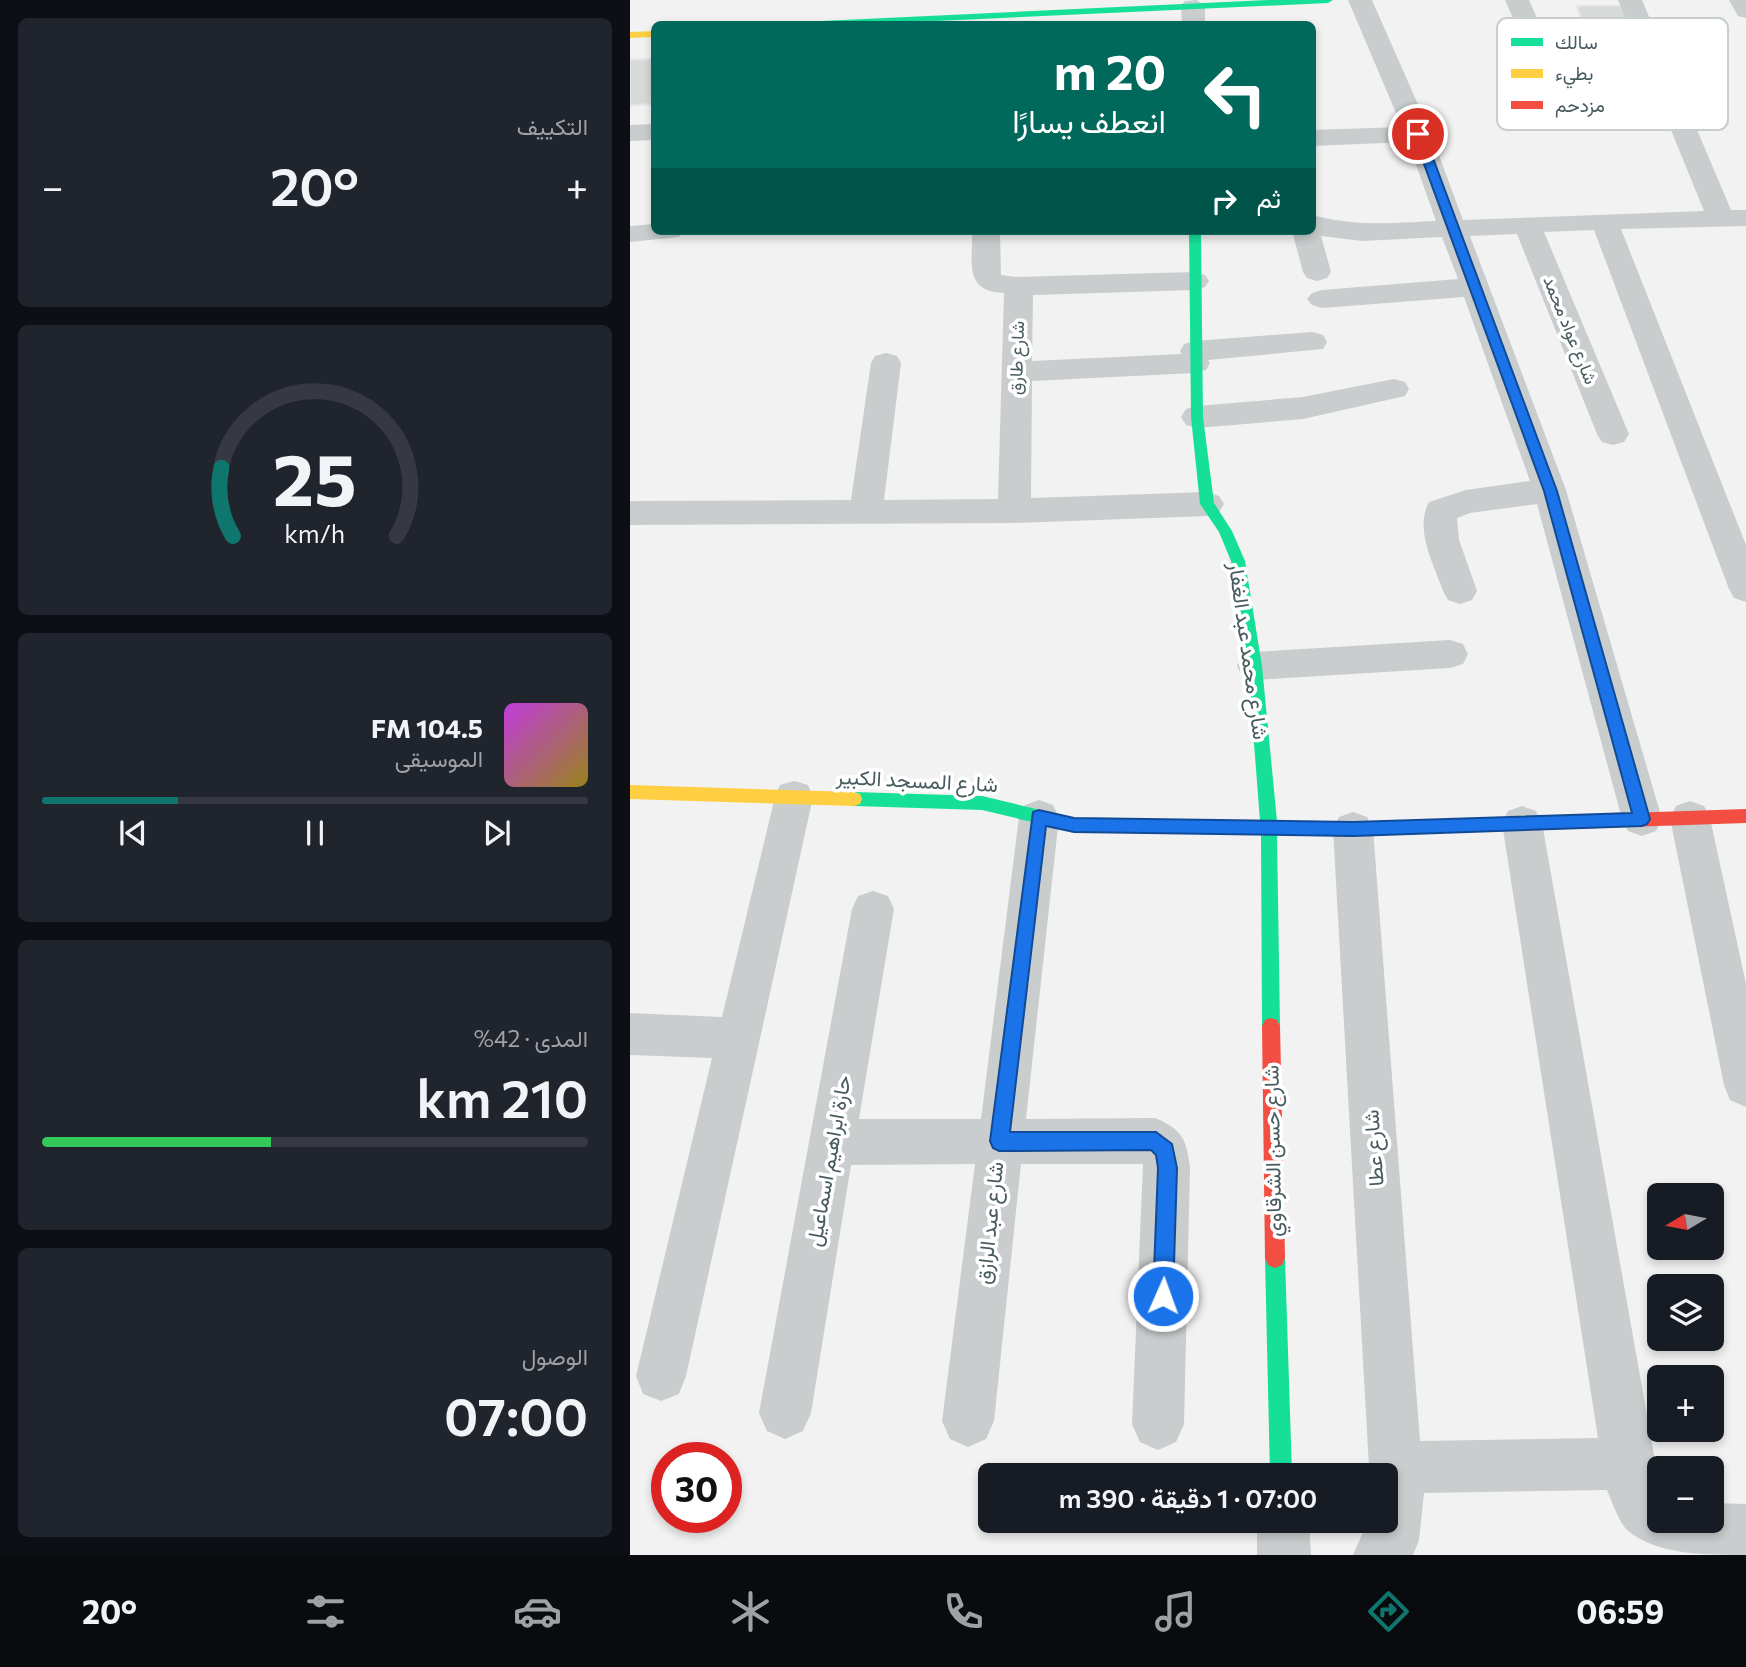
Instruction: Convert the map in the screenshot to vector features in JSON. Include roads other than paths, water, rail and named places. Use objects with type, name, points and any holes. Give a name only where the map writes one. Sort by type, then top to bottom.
[{"type":"street","points":[[946,21],[1193,15],[1328,0]]},
{"type":"street","points":[[1360,0],[1418,134],[1550,491],[1642,819]]},
{"type":"street","points":[[1517,0],[1525,18]]},
{"type":"street","points":[[1630,0],[1639,18]]},
{"type":"street","points":[[1741,0],[1746,12]]},
{"type":"street","points":[[630,36],[651,34]]},
{"type":"street","points":[[1316,224],[1332,230],[1362,233],[1604,221],[1734,219],[1692,130]]},
{"type":"street","points":[[630,133],[651,132]]},
{"type":"street","points":[[1316,138],[1418,134]]},
{"type":"street","points":[[1604,221],[1746,589]]},
{"type":"street","name":"شارع عواد محمد","points":[[1527,225],[1613,434]]},
{"type":"street","points":[[630,233],[651,232]]},
{"type":"street","points":[[986,235],[987,279],[995,284],[1016,286],[1195,281]]},
{"type":"street","name":"شارع محمد عبد الغفار","points":[[1195,235],[1197,417],[1208,504],[1225,531],[1238,561],[1255,666],[1269,827]]},
{"type":"street","points":[[1307,235],[1320,285],[1476,287]]},
{"type":"street","name":"شارع طارق","points":[[1014,511],[1020,293],[1016,286]]},
{"type":"street","points":[[1017,372],[1195,357],[1312,342]]},
{"type":"street","points":[[866,510],[886,363]]},
{"type":"street","points":[[1197,417],[1303,408],[1394,389]]},
{"type":"street","points":[[1460,591],[1441,531],[1441,510],[1466,502],[1550,491]]},
{"type":"street","points":[[630,513],[1014,511],[1208,504]]},
{"type":"street","points":[[1255,666],[1450,654]]},
{"type":"street","name":"شارع المسجد الكبير","points":[[630,792],[982,803],[1008,807],[1074,825],[1353,829],[1746,817]]},
{"type":"street","points":[[661,1376],[794,797]]},
{"type":"street","name":"شارع عبد الرازق","points":[[968,1421],[1039,817]]},
{"type":"street","points":[[1690,818],[1746,1085]]},
{"type":"street","points":[[1522,823],[1631,1484],[1645,1511],[1668,1528],[1746,1531]]},
{"type":"street","name":"شارع حسن الشرقاوي","points":[[1269,827],[1272,1158],[1281,1463]]},
{"type":"street","name":"شارع عطا","points":[[1353,829],[1395,1463]]},
{"type":"street","name":"حارة ابراهيم اسماعيل","points":[[785,1413],[873,909]]},
{"type":"street","points":[[630,1034],[740,1039]]},
{"type":"street","points":[[832,1142],[1156,1141],[1165,1151],[1167,1168],[1158,1424]]},
{"type":"street","points":[[1398,1467],[1628,1464]]},
{"type":"street","points":[[1283,1533],[1284,1555]]},
{"type":"street","name":"شارع عطا","points":[[1380,1555],[1392,1540],[1393,1533]]}]
